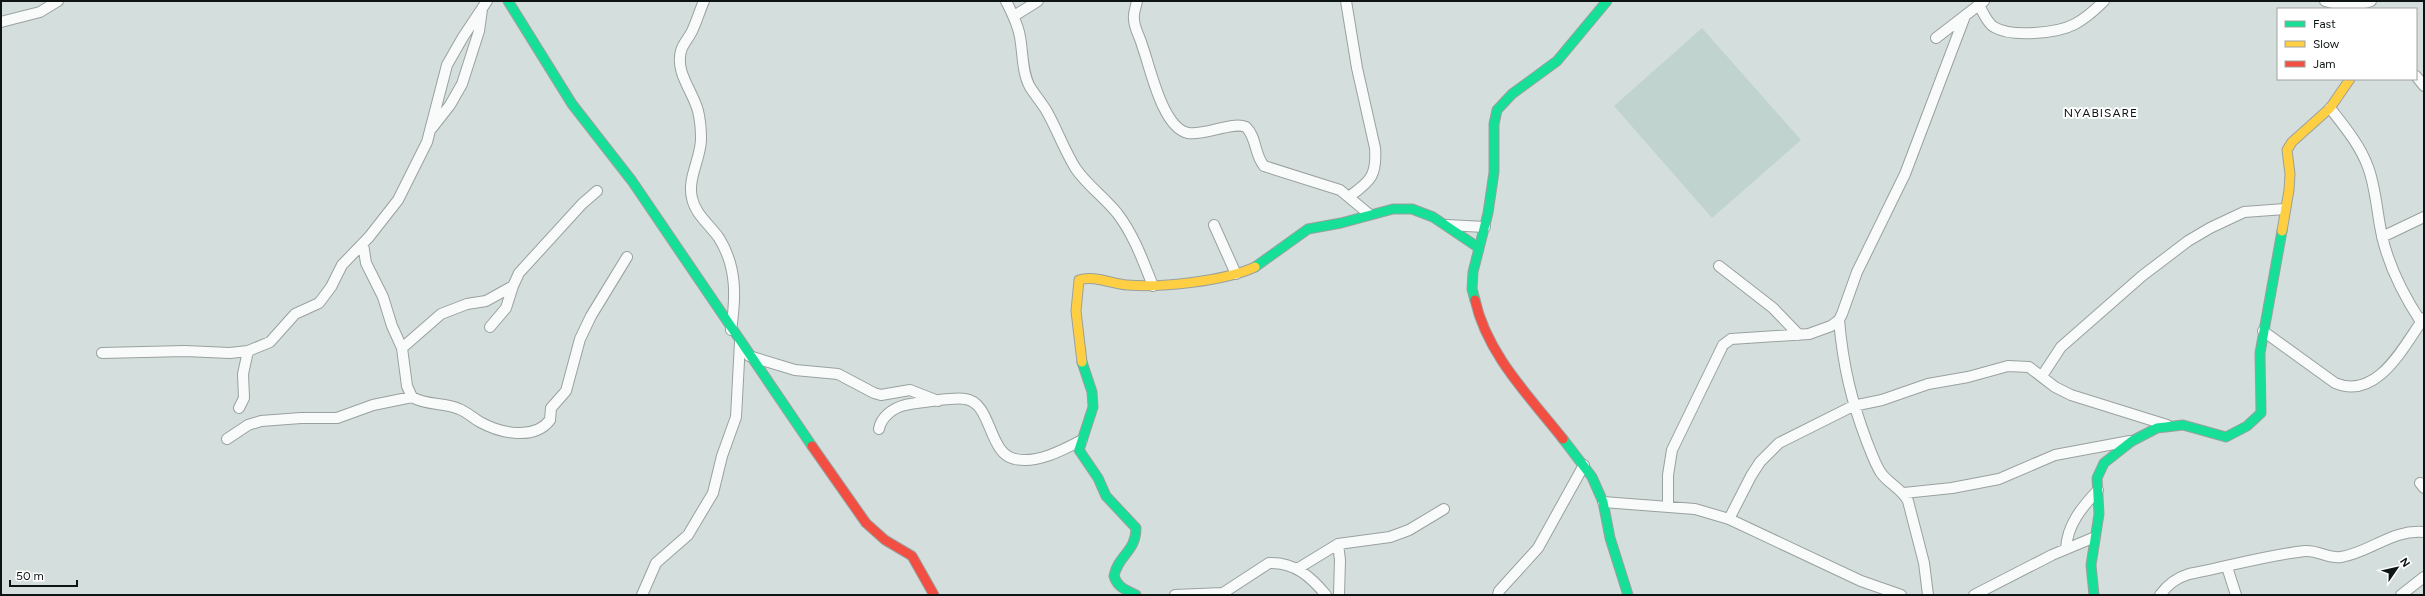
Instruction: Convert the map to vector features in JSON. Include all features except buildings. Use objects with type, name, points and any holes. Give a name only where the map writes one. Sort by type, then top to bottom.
[{"type":"street","points":[[1,22],[40,12],[58,1]]},
{"type":"street","points":[[508,1],[587,126],[617,160],[731,330],[866,523],[885,540],[903,549],[912,556],[934,595]]},
{"type":"street","points":[[704,1],[693,30],[681,50],[682,70],[686,85],[698,112],[702,140],[691,185],[692,198],[696,210],[719,239],[728,259],[735,281],[735,304],[731,330]]},
{"type":"street","points":[[1006,1],[1014,16],[1020,35],[1027,81],[1030,87],[1046,111],[1065,152],[1077,170],[1089,186],[1111,206],[1128,229],[1139,249],[1153,286]]},
{"type":"street","points":[[1014,16],[1038,1]]},
{"type":"street","points":[[1137,1],[1133,20],[1150,76],[1178,128],[1187,132],[1199,133],[1242,126],[1251,134],[1259,160],[1266,167],[1331,186],[1350,196],[1369,214]]},
{"type":"street","points":[[1346,1],[1357,68],[1375,148],[1376,160],[1375,170],[1368,183],[1350,196]]},
{"type":"street","points":[[1607,1],[1557,61],[1512,94],[1497,110],[1494,124],[1494,172],[1484,228],[1473,272],[1472,289],[1475,306],[1487,336],[1504,363],[1592,477],[1603,502],[1610,538],[1628,595]]},
{"type":"street","points":[[1936,38],[1981,3],[1993,27],[2004,31],[2029,33],[2052,31],[2074,24],[2089,15],[2104,1]]},
{"type":"street","points":[[2325,1],[2352,6],[2372,1]]},
{"type":"street","points":[[431,130],[440,88],[447,65],[462,37],[485,5]]},
{"type":"street","points":[[102,353],[185,351],[230,353],[248,351],[270,342],[295,314],[319,303],[331,287],[342,265],[363,244],[398,200],[431,130],[450,105],[462,84],[479,31],[485,5]]},
{"type":"street","points":[[1928,595],[1919,538],[1912,513],[1904,493],[1891,484],[1880,472],[1853,406],[1843,362],[1839,320],[1857,272],[1906,174],[1965,16]]},
{"type":"street","points":[[2417,77],[2424,86]]},
{"type":"street","points":[[1730,519],[1751,476],[1771,450],[1779,443],[1853,406],[1882,400],[1928,384],[1968,377],[2008,366],[2029,367],[2071,395],[2169,425],[2189,426],[2224,437],[2235,434],[2256,419],[2261,413],[2262,403],[2258,367],[2290,174],[2286,154],[2288,147],[2330,108],[2349,80]]},
{"type":"street","points":[[2263,331],[2320,374],[2346,388],[2355,387],[2383,373],[2401,353],[2422,320],[2400,286],[2382,237],[2368,168],[2352,139],[2330,108]]},
{"type":"street","points":[[490,328],[506,308],[513,286],[526,265],[582,204],[597,191]]},
{"type":"street","points":[[1136,595],[1119,585],[1114,574],[1118,563],[1136,540],[1136,528],[1102,490],[1098,478],[1080,454],[1079,446],[1093,404],[1091,390],[1082,367],[1078,333],[1076,290],[1079,280],[1086,277],[1107,284],[1153,286],[1236,274],[1256,267],[1309,229],[1344,223],[1369,214],[1406,208],[1447,225],[1479,248]]},
{"type":"street","points":[[2042,376],[2061,347],[2142,276],[2188,241],[2210,228],[2244,212],[2285,209]]},
{"type":"street","points":[[2382,237],[2424,217]]},
{"type":"street","points":[[1214,225],[1236,274]]},
{"type":"street","points":[[1447,225],[1484,228]]},
{"type":"street","points":[[363,244],[366,263],[383,297],[402,348],[407,386],[412,397]]},
{"type":"street","points":[[227,439],[248,425],[261,421],[301,418],[337,418],[373,405],[412,397],[428,404],[460,409],[478,421],[504,431],[522,433],[540,430],[550,420],[551,408],[566,391],[580,340],[591,316],[627,257]]},
{"type":"street","points":[[1719,266],[1773,308],[1799,335]]},
{"type":"street","points":[[402,348],[441,314],[466,304],[486,301],[513,286]]},
{"type":"street","points":[[1668,506],[1668,475],[1672,450],[1723,345],[1731,339],[1799,335],[1821,331],[1839,320]]},
{"type":"street","points":[[642,595],[656,562],[688,535],[713,493],[722,456],[736,417],[737,366],[740,342]]},
{"type":"street","points":[[240,408],[245,394],[244,374],[248,351]]},
{"type":"street","points":[[749,356],[795,370],[838,374],[874,393],[881,395],[910,390],[938,401]]},
{"type":"street","points":[[879,428],[880,423],[885,416],[899,407],[966,398],[972,401],[987,421],[1001,451],[1014,459],[1044,456],[1082,440]]},
{"type":"street","points":[[2094,595],[2091,565],[2099,514],[2097,478],[2100,468],[2132,441],[2151,430],[2169,425]]},
{"type":"street","points":[[1904,493],[1952,488],[1999,480],[2055,455],[2132,441]]},
{"type":"street","points":[[1497,594],[1538,548],[1584,465]]},
{"type":"street","points":[[2066,549],[2069,532],[2079,513],[2098,490]]},
{"type":"street","points":[[1603,502],[1695,509],[1730,519],[1861,581],[1901,595]]},
{"type":"street","points":[[1297,569],[1338,544],[1377,540],[1395,535],[1421,524],[1444,509]]},
{"type":"street","points":[[2160,595],[2168,585],[2179,577],[2308,551],[2340,557],[2370,547],[2394,534],[2404,532],[2424,532]]},
{"type":"street","points":[[1974,595],[2066,549],[2095,537]]},
{"type":"street","points":[[1338,544],[1340,560],[1339,595]]},
{"type":"street","points":[[1175,595],[1223,593],[1269,563],[1282,563],[1297,569],[1312,578],[1326,595]]},
{"type":"street","points":[[2227,567],[2236,595]]},
{"type":"street","points":[[2401,595],[2424,577]]},
{"type":"shaded area","points":[[1702,28],[1801,140],[1712,218],[1614,106]]},
{"type":"traffic: fast","points":[[508,1],[572,104],[632,181],[812,446]]},
{"type":"traffic: fast","points":[[1475,300],[1472,289],[1473,272],[1488,213],[1494,172],[1494,124],[1497,110],[1512,94],[1557,61],[1607,1]]},
{"type":"traffic: fast","points":[[1255,267],[1308,229],[1341,223],[1393,209],[1412,209],[1433,217],[1479,248]]},
{"type":"traffic: fast","points":[[2094,595],[2091,565],[2099,514],[2097,478],[2104,463],[2132,441],[2157,428],[2183,425],[2226,437],[2247,426],[2261,413],[2260,353],[2282,231]]},
{"type":"traffic: fast","points":[[1082,362],[1092,392],[1093,407],[1079,450],[1098,478],[1106,496],[1136,528],[1133,543],[1119,563],[1114,576],[1115,580],[1120,586],[1136,595]]},
{"type":"traffic: fast","points":[[1563,439],[1592,477],[1603,502],[1610,538],[1628,595]]},
{"type":"traffic: slow","points":[[2282,231],[2289,190],[2290,174],[2287,150],[2292,142],[2330,108],[2349,80]]},
{"type":"traffic: slow","points":[[1082,362],[1076,311],[1079,280],[1103,280],[1141,286],[1175,284],[1210,280],[1255,267]]},
{"type":"traffic: jam","points":[[1475,300],[1481,320],[1499,356],[1523,390],[1563,439]]},
{"type":"traffic: jam","points":[[812,446],[866,523],[885,540],[912,556],[934,595]]},
{"type":"district","name":"NYABISARE","points":[[2101,113]]}]
